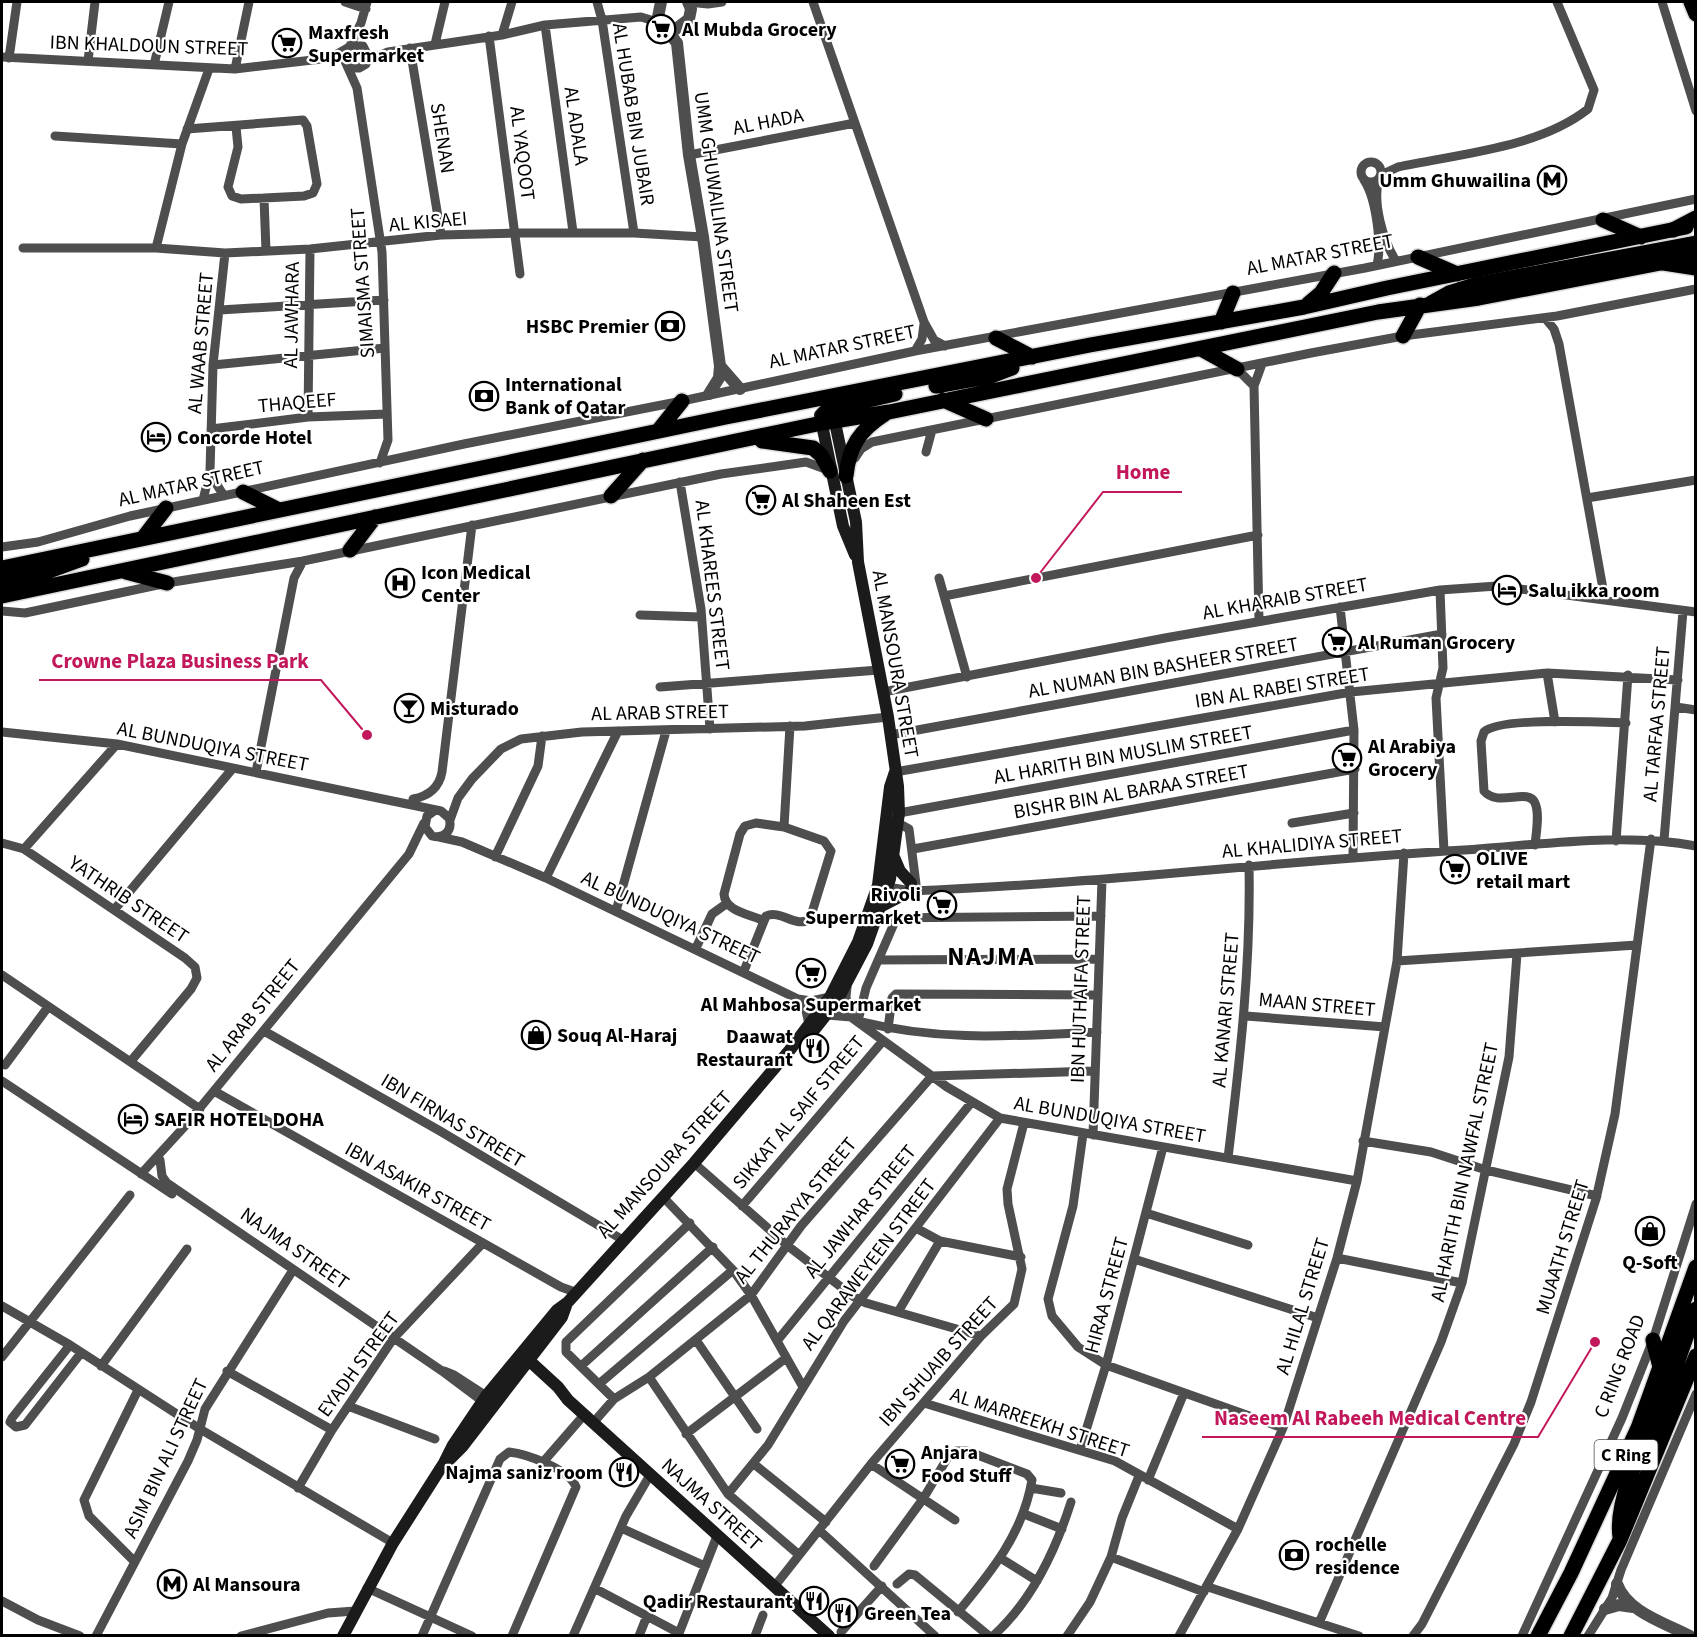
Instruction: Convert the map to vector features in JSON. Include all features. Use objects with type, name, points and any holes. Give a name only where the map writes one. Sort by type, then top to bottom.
[{"type":"main road","points":[[1691,2],[1695,14]]},
{"type":"main road","points":[[1673,231],[1695,218]]},
{"type":"main road","points":[[1603,220],[1641,237]]},
{"type":"main road","points":[[2,596],[738,441],[827,409],[1028,357],[1304,307],[1695,225]]},
{"type":"main road","points":[[1403,336],[1426,304],[1449,293],[1478,284],[1695,243]]},
{"type":"main road","points":[[2,568],[658,431],[827,409],[889,411],[1426,304],[1479,298],[1695,256]]},
{"type":"main road","points":[[1418,257],[1457,274]]},
{"type":"main road","points":[[1657,262],[1695,268]]},
{"type":"main road","points":[[1304,307],[1321,293],[1334,273]]},
{"type":"main road","points":[[1221,322],[1233,292]]},
{"type":"main road","points":[[996,338],[1028,357]]},
{"type":"main road","points":[[1201,349],[1237,369]]},
{"type":"main road","points":[[943,400],[986,419]]},
{"type":"main road","points":[[658,431],[682,401]]},
{"type":"main road","name":"AL MANSOURA STREET","points":[[827,409],[830,471],[843,526],[861,564]]},
{"type":"main road","name":"AL MANSOURA STREET","points":[[343,1635],[393,1543],[453,1445],[522,1360],[562,1317],[571,1297],[694,1163],[789,1051],[830,998],[858,942],[894,856],[898,818],[898,786],[888,717],[861,564],[856,522],[827,409]]},
{"type":"main road","points":[[846,476],[849,453],[857,437],[889,411]]},
{"type":"main road","points":[[738,441],[807,446],[821,455],[830,471]]},
{"type":"main road","points":[[611,496],[643,460]]},
{"type":"main road","points":[[243,492],[279,510]]},
{"type":"main road","points":[[143,538],[166,508]]},
{"type":"main road","points":[[350,550],[375,517]]},
{"type":"main road","points":[[2,582],[64,566],[110,546]]},
{"type":"main road","points":[[123,571],[167,583]]},
{"type":"main road","name":"AL MANSOURA STREET","points":[[789,1051],[799,1047],[827,1016],[847,986],[878,913],[883,882],[890,787],[895,772]]},
{"type":"main road","points":[[878,913],[913,886],[900,871],[894,856]]},
{"type":"main road","name":"C RING ROAD","points":[[1538,1635],[1606,1500],[1638,1428],[1695,1267]]},
{"type":"main road","points":[[1620,1540],[1618,1517],[1623,1495],[1667,1389],[1695,1309]]},
{"type":"main road","points":[[1653,1340],[1660,1367]]},
{"type":"main road","name":"C Ring","points":[[1571,1635],[1620,1540],[1695,1356]]},
{"type":"main road","name":"NAJMA STREET","points":[[522,1360],[774,1587],[835,1634]]},
{"type":"street","points":[[5,57],[17,2]]},
{"type":"street","points":[[88,61],[95,2]]},
{"type":"street","points":[[153,64],[169,2]]},
{"type":"street","points":[[235,69],[249,2]]},
{"type":"street","points":[[345,2],[367,5],[361,23],[348,47],[364,47],[388,52]]},
{"type":"street","points":[[435,44],[446,2]]},
{"type":"street","points":[[502,35],[512,2]]},
{"type":"street","name":"AL HUBAB BIN JUBAIR","points":[[597,2],[602,21],[634,233]]},
{"type":"street","points":[[660,3],[657,11],[663,24],[677,43],[688,20],[688,2],[708,4],[722,2]]},
{"type":"street","points":[[813,2],[924,322],[934,340],[945,346]]},
{"type":"street","points":[[1364,180],[1372,182],[1398,167],[1532,138],[1560,127],[1588,109],[1594,90],[1557,2]]},
{"type":"street","points":[[1662,2],[1695,111]]},
{"type":"street","points":[[641,17],[660,3]]},
{"type":"street","points":[[361,23],[365,64],[388,52],[502,35],[545,25],[641,17],[676,29],[708,4]]},
{"type":"street","name":"AL ADALA","points":[[545,25],[573,232]]},
{"type":"street","name":"AL YAQOOT","points":[[489,36],[520,274]]},
{"type":"street","name":"UMM GHUWAILINA STREET","points":[[677,43],[689,155],[703,237],[720,366],[719,378],[709,394]]},
{"type":"street","name":"IBN KHALDOUN STREET","points":[[5,57],[235,69],[330,58],[348,47]]},
{"type":"street","name":"SIMAISMA STREET","points":[[348,47],[348,65],[357,88],[381,243],[388,440],[380,463]]},
{"type":"street","name":"SHENAN","points":[[410,48],[441,235]]},
{"type":"street","name":"IBN KHALDOUN STREET","points":[[330,58],[348,65],[365,64]]},
{"type":"street","name":"SIMAISMA STREET","points":[[357,88],[365,64]]},
{"type":"street","points":[[156,248],[182,144],[209,69]]},
{"type":"street","points":[[188,125],[236,127],[300,118],[305,122],[316,189],[304,196],[236,198],[229,192],[238,147],[236,127]]},
{"type":"street","name":"AL HADA","points":[[689,155],[855,123]]},
{"type":"street","points":[[55,136],[182,144]]},
{"type":"street","points":[[1377,266],[1378,237],[1370,191],[1361,172],[1365,165],[1371,163],[1398,167]]},
{"type":"street","points":[[1378,165],[1380,177],[1376,192],[1378,206],[1388,243],[1396,261]]},
{"type":"street","points":[[264,198],[266,251]]},
{"type":"street","name":"AL MATAR STREET","points":[[2,547],[38,542],[203,500],[915,351],[996,338],[1377,266],[1695,200]]},
{"type":"street","name":"AL KISAEI","points":[[23,248],[156,248],[225,253],[310,249],[441,235],[573,232],[703,237]]},
{"type":"street","name":"AL JAWHARA","points":[[308,417],[310,249]]},
{"type":"street","name":"AL WAAB STREET","points":[[203,500],[210,471],[213,365],[225,253]]},
{"type":"street","points":[[846,476],[857,454],[872,442],[1403,336],[1545,318],[1695,289]]},
{"type":"street","points":[[220,310],[384,300]]},
{"type":"street","points":[[1559,344],[1559,329],[1567,314]]},
{"type":"street","points":[[1545,318],[1554,329],[1559,344],[1605,600]]},
{"type":"street","points":[[915,351],[922,339],[924,322]]},
{"type":"street","points":[[213,365],[385,348]]},
{"type":"street","points":[[1259,621],[1254,386],[1262,364]]},
{"type":"street","points":[[720,366],[740,389]]},
{"type":"street","points":[[1237,369],[1254,386]]},
{"type":"street","name":"THAQEEF","points":[[211,429],[308,417],[387,414]]},
{"type":"street","points":[[926,452],[932,429]]},
{"type":"street","points":[[388,440],[404,458]]},
{"type":"street","points":[[2,611],[25,613],[167,583],[303,561],[680,482],[806,462],[816,463],[830,471]]},
{"type":"street","points":[[210,471],[224,496]]},
{"type":"street","points":[[1587,498],[1695,480]]},
{"type":"street","name":"AL KHAREES STREET","points":[[680,482],[701,617],[711,729]]},
{"type":"street","points":[[450,823],[447,833],[436,836],[426,830],[425,821],[414,803],[434,789],[442,772],[472,525]]},
{"type":"street","points":[[944,596],[1258,535]]},
{"type":"street","points":[[256,772],[294,578],[303,561]]},
{"type":"street","points":[[282,564],[294,578]]},
{"type":"street","points":[[939,578],[966,677]]},
{"type":"street","name":"AL KHARAIB STREET","points":[[883,692],[1259,621],[1440,590],[1497,586],[1695,612]]},
{"type":"street","points":[[1440,590],[1443,668],[1436,698],[1444,851]]},
{"type":"street","points":[[1340,607],[1352,692],[1354,730],[1353,856]]},
{"type":"street","name":"AL TARFAA STREET","points":[[1665,840],[1683,611]]},
{"type":"street","points":[[640,615],[701,617]]},
{"type":"street","name":"AL NUMAN BIN BASHEER STREET","points":[[890,735],[1442,634]]},
{"type":"street","points":[[660,687],[879,670]]},
{"type":"street","points":[[1547,673],[1556,722]]},
{"type":"street","name":"IBN AL RABEI STREET","points":[[895,772],[1352,692],[1547,673],[1628,675],[1678,680]]},
{"type":"street","points":[[1616,841],[1628,675]]},
{"type":"street","points":[[1676,707],[1695,710]]},
{"type":"street","name":"AL ARAB STREET","points":[[437,811],[458,798],[501,749],[521,739],[618,731],[790,726],[888,717]]},
{"type":"street","points":[[1535,845],[1536,806],[1532,798],[1526,796],[1496,799],[1484,791],[1481,736],[1492,726],[1556,722],[1626,723]]},
{"type":"street","points":[[784,827],[790,726]]},
{"type":"street","name":"AL HARITH BIN MUSLIM STREET","points":[[898,818],[1354,730]]},
{"type":"street","points":[[546,878],[618,731]]},
{"type":"street","points":[[616,911],[666,731]]},
{"type":"street","name":"AL BUNDUQIYA STREET","points":[[2,732],[117,744],[414,803],[437,811]]},
{"type":"street","points":[[495,857],[538,766],[542,736]]},
{"type":"street","points":[[24,849],[117,744]]},
{"type":"street","points":[[114,910],[233,768]]},
{"type":"street","name":"BISHR BIN AL BARAA STREET","points":[[913,849],[1355,769]]},
{"type":"street","name":"AL ARAB STREET","points":[[450,823],[458,798]]},
{"type":"street","points":[[425,821],[437,811],[450,823],[462,842]]},
{"type":"street","points":[[1292,823],[1354,813]]},
{"type":"street","points":[[898,818],[909,829],[913,849],[913,886]]},
{"type":"street","name":"AL ARAB STREET","points":[[143,1175],[160,1160],[164,1150],[414,848],[425,821]]},
{"type":"street","points":[[726,904],[724,894],[742,830],[756,823],[784,827],[824,841],[830,847],[830,856],[812,916],[808,921],[800,922],[770,914],[762,920],[744,971]]},
{"type":"street","name":"AL BUNDUQIYA STREET","points":[[436,836],[462,842],[546,878],[744,971],[798,999],[811,1001],[830,998]]},
{"type":"street","name":"AL ARAB STREET","points":[[414,848],[436,836]]},
{"type":"street","name":"AL KHALIDIYA STREET","points":[[883,882],[932,888],[1102,880],[1353,856],[1651,839],[1695,846]]},
{"type":"street","name":"MUAATH STREET","points":[[1413,1635],[1422,1624],[1514,1444],[1545,1364],[1597,1196],[1615,1114],[1651,839]]},
{"type":"street","name":"YATHRIB STREET","points":[[2,843],[24,849],[195,967],[197,978],[131,1061]]},
{"type":"street","name":"AL HILAL STREET","points":[[1179,1635],[1238,1530],[1283,1428],[1336,1258],[1357,1181],[1397,961],[1404,853]]},
{"type":"street","name":"AL KANARI STREET","points":[[1228,1158],[1246,1016],[1250,937],[1249,865]]},
{"type":"street","name":"IBN HUTHAIFA STREET","points":[[1102,880],[1095,1071],[1088,1134],[1073,1206],[1048,1299],[1052,1316],[1072,1341],[1106,1365]]},
{"type":"street","points":[[726,904],[762,920]]},
{"type":"street","points":[[696,948],[712,914],[726,904]]},
{"type":"street","points":[[878,913],[896,920],[1101,916]]},
{"type":"street","points":[[854,1019],[896,920]]},
{"type":"street","points":[[1397,961],[1637,945]]},
{"type":"street","name":"AL HARITH BIN NAWFAL STREET","points":[[1319,1623],[1442,1342],[1462,1282],[1511,1041],[1517,954]]},
{"type":"street","points":[[878,960],[1099,959]]},
{"type":"street","points":[[2,975],[200,1109]]},
{"type":"street","points":[[847,986],[846,997],[854,1019]]},
{"type":"street","points":[[888,1029],[894,995],[1098,995]]},
{"type":"street","points":[[798,999],[806,1011],[809,1024]]},
{"type":"street","points":[[5,1065],[48,1007]]},
{"type":"street","points":[[827,1016],[854,1019],[888,1029],[962,1037],[1096,1032]]},
{"type":"street","name":"MAAN STREET","points":[[1246,1016],[1385,1027]]},
{"type":"street","name":"AL BUNDUQIYA STREET","points":[[854,1019],[882,1042],[971,1103],[1000,1118],[1357,1181]]},
{"type":"street","name":"IBN FIRNAS STREET","points":[[264,1031],[440,1131],[623,1240]]},
{"type":"street","name":"SIKKAT AL SAIF STREET","points":[[742,1206],[882,1042]]},
{"type":"street","points":[[932,1076],[1095,1071]]},
{"type":"street","name":"AL THURAYYA STREET","points":[[544,1461],[589,1419],[614,1399],[649,1377],[751,1295],[801,1226],[932,1076]]},
{"type":"street","name":"NAJMA STREET","points":[[2,1081],[143,1175],[163,1184],[211,1217],[216,1217],[393,1339],[442,1371],[454,1375],[488,1402]]},
{"type":"street","name":"IBN ASAKIR STREET","points":[[214,1091],[561,1287],[571,1297]]},
{"type":"street","name":"AL JAWHAR STREET","points":[[777,1341],[971,1103]]},
{"type":"street","name":"AL QARAWEYEEN STREET","points":[[728,1494],[754,1464],[821,1356],[860,1300],[1000,1118]]},
{"type":"street","name":"IBN SHUAIB STREET","points":[[774,1587],[871,1464],[981,1336],[1014,1304],[1022,1269],[1007,1189],[1024,1123]]},
{"type":"street","points":[[1363,1141],[1431,1152],[1486,1170],[1597,1196]]},
{"type":"street","name":"HIRAA STREET","points":[[1080,1450],[1106,1365],[1163,1147]]},
{"type":"street","name":"AL ARAB STREET","points":[[143,1175],[159,1152],[164,1150]]},
{"type":"street","points":[[160,1160],[163,1184]]},
{"type":"street","points":[[694,1163],[788,1246],[860,1300],[981,1336]]},
{"type":"street","points":[[2,1357],[130,1195]]},
{"type":"street","points":[[663,1198],[690,1223],[733,1270],[751,1295],[803,1388]]},
{"type":"street","name":"C RING ROAD","points":[[1522,1635],[1622,1418],[1653,1340],[1695,1204]]},
{"type":"street","points":[[1146,1213],[1248,1245]]},
{"type":"street","points":[[614,1399],[566,1352],[567,1340],[690,1223]]},
{"type":"street","points":[[916,1228],[940,1241],[1021,1257]]},
{"type":"street","points":[[898,1312],[940,1241]]},
{"type":"street","name":"EYADH STREET","points":[[298,1488],[332,1430],[393,1339],[483,1243]]},
{"type":"street","points":[[581,1366],[713,1247]]},
{"type":"street","points":[[101,1366],[187,1249]]},
{"type":"street","points":[[1336,1258],[1462,1282]]},
{"type":"street","points":[[1134,1259],[1318,1318]]},
{"type":"street","name":"ASIM BIN ALI STREET","points":[[96,1635],[191,1455],[205,1409],[293,1270]]},
{"type":"street","points":[[599,1383],[733,1270]]},
{"type":"street","points":[[2,1306],[70,1346],[200,1429],[393,1543]]},
{"type":"street","points":[[696,1340],[757,1429]]},
{"type":"street","points":[[70,1346],[6,1420],[18,1428],[23,1427],[81,1353]]},
{"type":"street","points":[[686,1434],[786,1358]]},
{"type":"street","points":[[1106,1365],[1283,1428]]},
{"type":"street","points":[[227,1371],[332,1430]]},
{"type":"street","points":[[649,1377],[728,1494],[798,1554]]},
{"type":"street","points":[[135,1562],[89,1516],[84,1500],[138,1390]]},
{"type":"street","points":[[1067,1635],[1090,1602],[1112,1557],[1122,1518],[1184,1393]]},
{"type":"street","points":[[1588,1635],[1605,1609],[1617,1584],[1695,1394]]},
{"type":"street","name":"AL MARREEKH STREET","points":[[924,1403],[1115,1461],[1238,1530]]},
{"type":"street","points":[[348,1406],[435,1439]]},
{"type":"street","points":[[874,1566],[923,1499],[948,1456],[956,1452],[968,1451],[1027,1474],[1032,1480],[1024,1514],[1002,1559],[958,1612]]},
{"type":"street","points":[[422,1635],[500,1459],[506,1453],[513,1452],[544,1461],[574,1482],[576,1491],[512,1635]]},
{"type":"street","points":[[754,1464],[826,1522]]},
{"type":"street","points":[[871,1464],[955,1520]]},
{"type":"street","points":[[573,1635],[621,1528],[651,1475]]},
{"type":"street","points":[[1030,1488],[1061,1493]]},
{"type":"street","points":[[897,1584],[912,1574],[958,1612],[991,1635],[1037,1581],[1062,1528],[1071,1502]]},
{"type":"street","points":[[1024,1514],[1062,1528]]},
{"type":"street","points":[[621,1528],[705,1566]]},
{"type":"street","points":[[819,1530],[933,1635]]},
{"type":"street","points":[[594,1588],[679,1634],[717,1536]]},
{"type":"street","points":[[1112,1557],[1206,1589],[1359,1635]]},
{"type":"street","points":[[1002,1559],[1037,1581]]},
{"type":"street","points":[[1617,1584],[1623,1597],[1634,1607],[1690,1635]]},
{"type":"street","points":[[835,1634],[882,1586]]},
{"type":"street","points":[[367,1588],[472,1635]]},
{"type":"street","points":[[2,1601],[38,1620],[80,1635]]},
{"type":"street","points":[[1605,1609],[1619,1605],[1634,1607]]},
{"type":"street","points":[[754,1635],[763,1615]]},
{"type":"street","points":[[241,1635],[324,1616],[352,1616]]},
{"type":"street","points":[[639,1635],[647,1616]]},
{"type":"place","name":"Al Mubda Grocery","points":[[661,29]]},
{"type":"place","name":"Maxfresh Supermarket","points":[[287,43]]},
{"type":"place","name":"Umm Ghuwailina","points":[[1552,180]]},
{"type":"place","name":"HSBC Premier","points":[[670,326]]},
{"type":"place","name":"International Bank of Qatar","points":[[484,396]]},
{"type":"place","name":"Concorde Hotel","points":[[156,437]]},
{"type":"place","name":"Al Shaheen Est","points":[[761,500]]},
{"type":"place","name":"Home","points":[[1036,578]]},
{"type":"place","name":"Icon Medical Center","points":[[400,583]]},
{"type":"place","name":"Salu ikka room","points":[[1507,590]]},
{"type":"place","name":"Al Ruman Grocery","points":[[1337,642]]},
{"type":"place","name":"Misturado","points":[[409,708]]},
{"type":"place","name":"Crowne Plaza Business Park","points":[[367,735]]},
{"type":"place","name":"Al Arabiya Grocery","points":[[1347,758]]},
{"type":"place","name":"OLIVE retail mart","points":[[1455,869]]},
{"type":"place","name":"Rivoli Supermarket","points":[[942,905]]},
{"type":"place","name":"Al Mahbosa Supermarket","points":[[811,973]]},
{"type":"place","name":"Souq Al-Haraj","points":[[536,1035]]},
{"type":"place","name":"Daawat Restaurant","points":[[814,1048]]},
{"type":"place","name":"SAFIR HOTEL DOHA","points":[[133,1119]]},
{"type":"place","name":"Q-Soft","points":[[1650,1231]]},
{"type":"place","name":"Naseem Al Rabeeh Medical Centre","points":[[1595,1342]]},
{"type":"place","name":"Anjara Food Stuff","points":[[900,1464]]},
{"type":"place","name":"Najma saniz room","points":[[624,1472]]},
{"type":"place","name":"rochelle residence","points":[[1294,1555]]},
{"type":"place","name":"Al Mansoura","points":[[172,1584]]},
{"type":"place","name":"Qadir Restaurant","points":[[814,1601]]},
{"type":"place","name":"Green Tea","points":[[843,1613]]},
{"type":"district","name":"NAJMA","points":[[991,956]]}]
